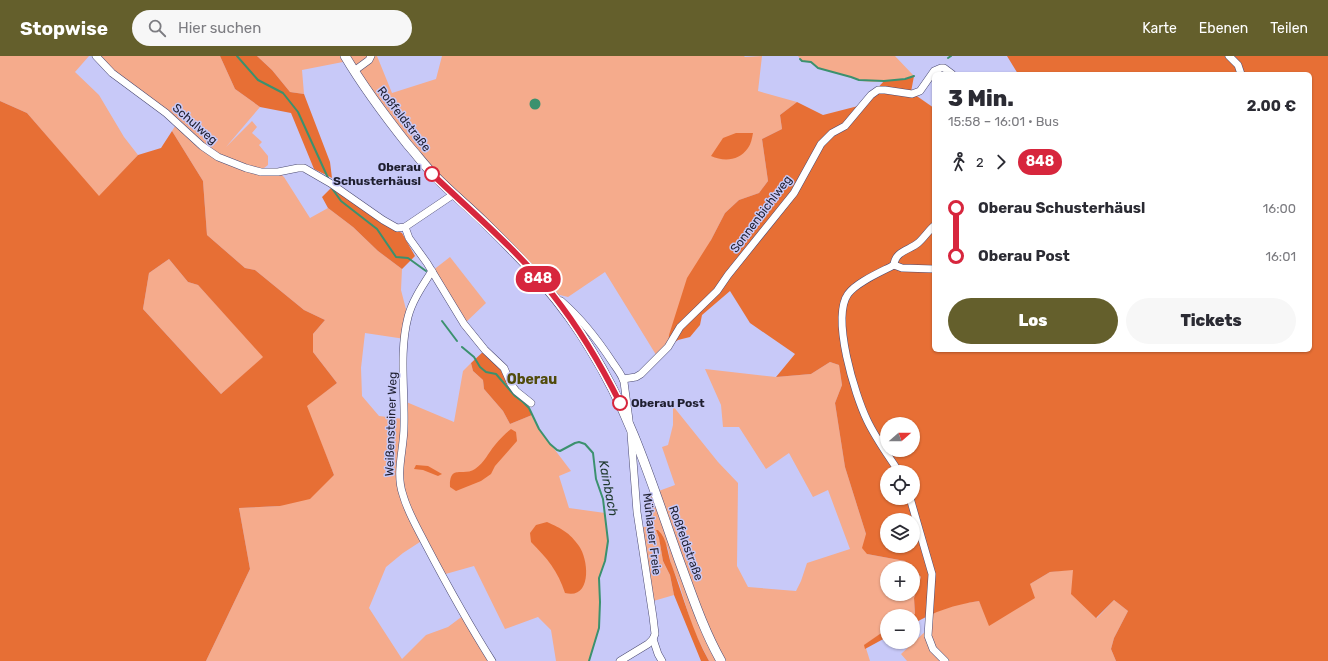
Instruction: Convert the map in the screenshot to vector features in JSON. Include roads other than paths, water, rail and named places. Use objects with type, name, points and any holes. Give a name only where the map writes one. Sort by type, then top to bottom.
[{"type":"main road","name":"Roßfeldstraße","points":[[345,56],[363,85],[391,123],[432,174],[501,238],[552,294],[591,349],[622,406],[653,486],[708,638],[721,661]]},
{"type":"street","points":[[354,71],[369,60],[371,56]]},
{"type":"street","points":[[1229,56],[1238,65],[1240,72]]},
{"type":"street","name":"Schulweg","points":[[99,57],[112,73],[166,113],[202,146],[218,157],[260,172],[271,173],[304,168],[330,183],[383,220],[397,228],[405,228]]},
{"type":"street","name":"Sonnenbichlweg","points":[[934,72],[938,69],[944,68],[949,72]]},
{"type":"street","name":"Sonnenbichlweg","points":[[623,379],[636,377],[641,374],[668,348],[680,327],[717,291],[728,275],[794,193],[820,144],[832,133],[845,126],[871,95],[878,90],[912,94],[920,91],[932,74]]},
{"type":"street","points":[[454,194],[405,228],[464,324],[486,350],[504,368],[516,391],[531,403]]},
{"type":"street","points":[[894,465],[872,431],[852,380],[846,356],[842,321],[845,301],[853,288],[894,265],[896,257],[900,253],[912,248],[932,228]]},
{"type":"street","points":[[894,265],[902,268],[932,269]]},
{"type":"street","name":"Weißensteiner Weg","points":[[432,271],[411,308],[405,333],[404,429],[400,456],[400,485],[406,505],[449,590],[492,661]]},
{"type":"street","name":"Roßfeldstraße","points":[[552,294],[576,314],[589,329],[623,379],[631,432]]},
{"type":"street","name":"Mühlauer Freie","points":[[631,432],[637,512],[653,617],[655,634],[654,639],[658,654],[662,661]]},
{"type":"street","points":[[912,505],[932,574],[928,636],[932,649],[945,661]]},
{"type":"street","points":[[620,661],[654,639]]},
{"type":"waterway","name":"Kainbach","points":[[237,56],[258,80],[283,93],[298,112],[328,178]]},
{"type":"waterway","points":[[800,59],[802,61],[811,62],[818,68],[859,80],[884,81],[905,79],[914,76]]},
{"type":"waterway","name":"Kainbach","points":[[331,187],[341,201],[377,229],[396,257],[408,258],[426,271]]},
{"type":"waterway","name":"Kainbach","points":[[442,321],[457,341]]},
{"type":"waterway","name":"Kainbach","points":[[462,347],[474,357],[480,367],[486,372],[496,374],[515,396],[529,408],[539,429],[550,444],[557,450],[560,451],[579,442],[585,444],[593,453],[596,479],[603,499],[608,541],[605,561],[599,578],[599,628],[589,661]]},
{"type":"place","name":"Oberau Schusterhäusl","points":[[432,174]]},
{"type":"place","name":"Oberau Post","points":[[620,403]]},
{"type":"district","name":"Oberau","points":[[532,379]]}]
